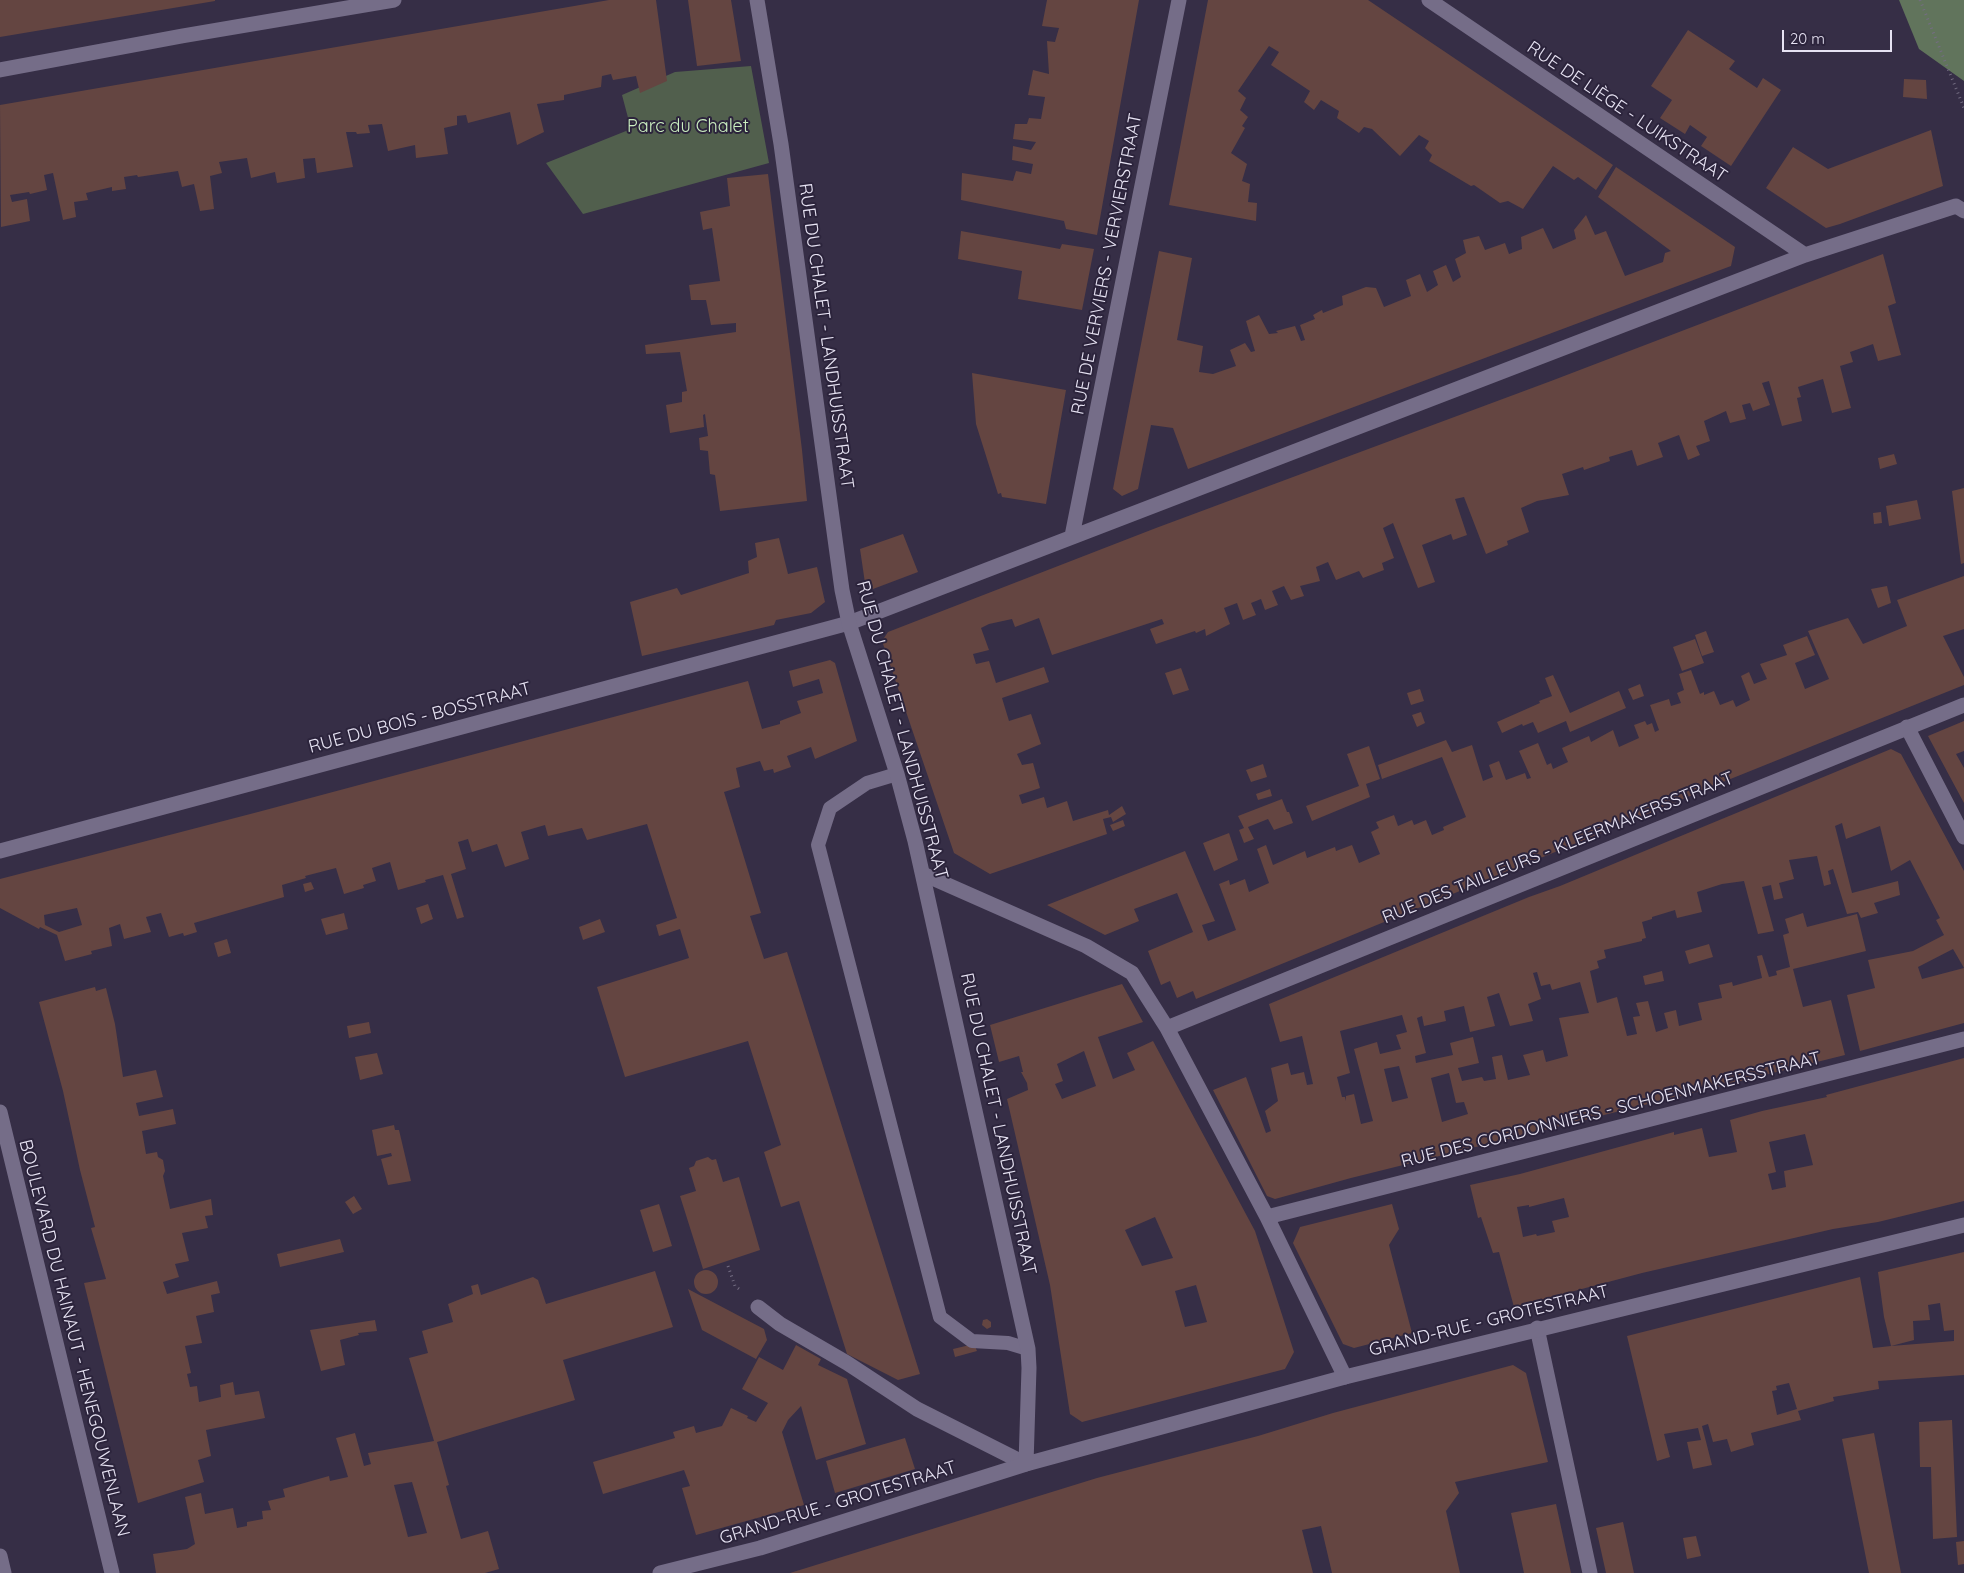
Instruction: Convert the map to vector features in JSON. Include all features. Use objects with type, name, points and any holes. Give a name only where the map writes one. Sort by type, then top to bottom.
[{"type":"street","points":[[0,70],[182,36],[394,0]]},
{"type":"street","name":"RUE DU CHALET - LANDHUISSTRAAT","points":[[757,0],[781,144],[837,561],[849,623],[897,774],[923,874],[1028,1349],[1030,1368],[1026,1464]]},
{"type":"street","name":"RUE DE VERVIERS - VERVIERSTRAAT","points":[[1072,536],[1179,0]]},
{"type":"street","name":"RUE DE LIÈGE - LUIKSTRAAT","points":[[1429,0],[1804,255]]},
{"type":"street","name":"RUE DU BOIS - BOSSTRAAT","points":[[0,850],[849,623],[1804,255],[1960,209]]},
{"type":"street","name":"RUE DES TAILLEURS - KLEERMAKERSSTRAAT","points":[[1167,1028],[1964,704]]},
{"type":"street","points":[[1907,727],[1964,837]]},
{"type":"street","points":[[923,874],[1086,946],[1132,973],[1167,1028],[1267,1217],[1344,1377]]},
{"type":"street","name":"RUE DES CORDONNIERS - SCHOENMAKERSSTRAAT","points":[[1267,1217],[1964,1038]]},
{"type":"street","name":"BOULEVARD DU HAINAUT - HENEGOUWENLAAN","points":[[0,1112],[112,1573]]},
{"type":"street","name":"GRAND-RUE - GROTESTRAAT","points":[[666,1572],[760,1548],[1026,1464],[1344,1377],[1537,1328],[1964,1225]]},
{"type":"street","name":"GRAND-RUE - GROTESTRAAT","points":[[758,1307],[780,1324],[846,1363],[917,1409],[1026,1464]]},
{"type":"street","points":[[1537,1328],[1590,1573]]},
{"type":"street","points":[[0,1556],[4,1573]]},
{"type":"lane","points":[[897,774],[867,783],[830,808],[818,845],[940,1317],[972,1341],[1008,1343],[1028,1349]]},
{"type":"path","points":[[1920,0],[1964,108]]},
{"type":"path","points":[[728,1266],[735,1286]]},
{"type":"green space","points":[[1899,0],[1964,0],[1964,81],[1919,49]]},
{"type":"green space","name":"Parc du Chalet","points":[[751,66],[769,163],[583,214],[546,163],[631,129],[622,95],[675,72]]},
{"type":"building","points":[[0,0],[215,0],[215,1],[0,37]]},
{"type":"building","points":[[609,0],[656,0],[667,81],[640,93],[636,76],[613,80],[611,74],[602,76],[601,87],[564,95],[564,100],[537,104],[544,132],[517,145],[510,112],[468,123],[466,115],[457,116],[457,125],[444,128],[448,154],[416,158],[415,145],[388,151],[382,124],[368,125],[370,133],[357,134],[356,132],[346,132],[353,167],[317,173],[315,158],[303,159],[305,178],[277,183],[275,172],[251,178],[247,158],[219,162],[222,173],[210,176],[214,209],[200,211],[194,184],[182,187],[178,171],[138,177],[137,175],[124,177],[126,189],[112,191],[112,187],[86,193],[88,200],[74,202],[76,217],[63,220],[53,173],[44,175],[47,190],[30,194],[29,192],[10,195],[12,202],[27,199],[30,221],[1,227],[0,105]]},
{"type":"building","points":[[688,0],[731,0],[741,61],[697,66]]},
{"type":"building","points":[[1047,0],[1139,0],[1097,235],[1066,229],[1064,221],[961,200],[962,173],[1013,181],[1016,171],[1031,174],[1033,164],[1012,160],[1013,146],[1031,150],[1036,142],[1013,139],[1015,124],[1027,124],[1029,118],[1041,119],[1045,97],[1028,95],[1033,70],[1049,74],[1047,41],[1055,42],[1059,28],[1042,26]]},
{"type":"building","points":[[1208,0],[1368,0],[1613,165],[1596,190],[1578,177],[1574,180],[1553,166],[1523,209],[1508,201],[1500,203],[1474,185],[1471,186],[1429,161],[1432,155],[1425,148],[1429,141],[1419,135],[1400,156],[1372,129],[1364,127],[1359,133],[1337,118],[1339,111],[1321,100],[1314,110],[1304,102],[1310,91],[1271,65],[1279,52],[1269,46],[1238,91],[1246,98],[1240,110],[1248,117],[1242,126],[1245,128],[1231,153],[1247,164],[1242,181],[1250,184],[1248,202],[1257,203],[1256,221],[1169,205]]},
{"type":"building","points":[[1688,30],[1735,61],[1729,69],[1757,88],[1763,78],[1781,90],[1731,166],[1701,146],[1707,137],[1690,125],[1685,134],[1660,118],[1672,100],[1651,86]]},
{"type":"building","points":[[1904,79],[1926,80],[1927,99],[1903,97]]},
{"type":"building","points":[[1931,130],[1943,186],[1840,224],[1826,228],[1766,188],[1793,147],[1828,169]]},
{"type":"building","points":[[1616,167],[1735,247],[1731,266],[1188,469],[1173,428],[1151,425],[1138,489],[1122,496],[1113,489],[1159,251],[1192,258],[1177,340],[1203,346],[1199,372],[1213,374],[1236,366],[1230,350],[1245,343],[1251,352],[1255,351],[1246,321],[1259,315],[1269,334],[1278,333],[1276,331],[1295,326],[1301,341],[1305,340],[1300,325],[1315,319],[1313,315],[1322,310],[1323,313],[1343,305],[1342,296],[1366,287],[1376,288],[1384,307],[1411,296],[1406,280],[1420,274],[1427,292],[1438,285],[1433,271],[1446,265],[1453,282],[1461,277],[1455,259],[1466,253],[1463,240],[1479,236],[1485,250],[1505,243],[1509,254],[1522,249],[1521,237],[1543,228],[1553,249],[1576,239],[1574,230],[1586,215],[1595,235],[1606,231],[1625,276],[1663,262],[1665,253],[1671,251],[1598,197]]},
{"type":"building","points":[[768,174],[807,501],[720,511],[715,475],[710,474],[708,451],[700,450],[699,438],[708,436],[705,414],[703,415],[704,427],[670,433],[666,405],[682,402],[682,392],[687,391],[680,352],[646,354],[645,345],[736,332],[736,323],[711,325],[706,300],[691,300],[689,285],[720,281],[712,228],[703,230],[700,212],[730,206],[727,178]]},
{"type":"building","points":[[961,231],[1060,249],[1062,244],[1094,249],[1082,310],[1018,299],[1022,271],[958,259]]},
{"type":"building","points":[[1883,254],[1896,303],[1888,306],[1901,355],[1878,361],[1873,344],[1850,352],[1853,362],[1840,366],[1851,408],[1832,413],[1823,379],[1798,387],[1801,397],[1797,398],[1802,421],[1782,426],[1769,381],[1762,383],[1770,405],[1753,411],[1750,403],[1742,405],[1746,419],[1730,423],[1726,411],[1704,421],[1710,441],[1696,446],[1700,455],[1688,460],[1679,435],[1658,443],[1663,457],[1637,466],[1632,450],[1609,457],[1610,461],[1584,470],[1583,467],[1562,474],[1569,495],[1537,501],[1521,508],[1529,532],[1507,541],[1508,545],[1486,554],[1464,497],[1455,499],[1467,535],[1453,540],[1451,534],[1422,545],[1435,582],[1418,588],[1393,523],[1383,528],[1394,558],[1382,563],[1384,570],[1363,578],[1359,571],[1336,580],[1328,562],[1316,567],[1320,581],[1300,586],[1304,596],[1291,600],[1284,586],[1272,591],[1278,605],[1265,610],[1261,599],[1251,603],[1256,615],[1243,620],[1237,603],[1224,608],[1230,624],[1206,636],[1205,629],[1156,644],[1150,629],[1164,624],[1162,619],[1052,655],[1039,618],[1015,627],[1012,619],[989,624],[981,628],[989,650],[973,654],[976,664],[989,661],[996,683],[1044,667],[1049,682],[1002,698],[1009,721],[1031,714],[1041,744],[1017,754],[1022,765],[1033,763],[1040,788],[1019,795],[1022,804],[1044,797],[1047,808],[1067,801],[1073,821],[1108,810],[1109,815],[1122,806],[1126,814],[1113,822],[1111,817],[1103,819],[1107,834],[990,874],[954,853],[882,641],[888,632],[1156,528],[1551,381]]},
{"type":"building","points":[[972,373],[1066,390],[1046,504],[1002,497],[1001,493],[998,494],[976,424]]},
{"type":"building","points":[[1894,454],[1897,464],[1880,469],[1878,458]]},
{"type":"building","points":[[1964,488],[1964,563],[1961,564],[1952,491]]},
{"type":"building","points":[[1917,500],[1921,519],[1889,526],[1886,506]]},
{"type":"building","points":[[1881,512],[1882,523],[1874,524],[1873,513]]},
{"type":"building","points":[[903,534],[918,572],[873,589],[865,583],[860,549]]},
{"type":"building","points":[[779,538],[788,574],[817,567],[825,602],[811,613],[776,620],[774,625],[642,656],[630,602],[677,588],[681,595],[749,573],[748,561],[757,557],[755,543]]},
{"type":"building","points":[[1964,576],[1964,629],[1943,636],[1964,677],[1964,685],[1196,999],[1193,991],[1177,998],[1170,981],[1161,985],[1148,951],[1193,932],[1177,893],[1134,909],[1139,921],[1105,935],[1047,905],[1185,851],[1215,921],[1202,925],[1208,941],[1236,930],[1219,884],[1229,880],[1230,885],[1245,879],[1249,892],[1269,883],[1257,849],[1266,845],[1273,865],[1305,851],[1307,858],[1335,847],[1336,851],[1352,845],[1359,863],[1380,854],[1371,832],[1379,828],[1376,822],[1394,815],[1398,826],[1412,820],[1414,825],[1426,820],[1432,835],[1444,830],[1443,827],[1466,817],[1442,757],[1382,779],[1378,765],[1446,740],[1452,752],[1472,745],[1483,781],[1493,777],[1489,765],[1499,761],[1506,780],[1525,773],[1527,779],[1531,778],[1519,751],[1538,743],[1547,765],[1551,763],[1553,769],[1568,762],[1562,748],[1589,736],[1591,742],[1613,730],[1619,747],[1639,738],[1634,725],[1645,721],[1647,725],[1652,723],[1655,732],[1659,730],[1650,705],[1669,699],[1671,706],[1681,703],[1677,693],[1684,690],[1679,674],[1691,670],[1700,694],[1704,692],[1704,695],[1714,691],[1720,705],[1733,700],[1736,707],[1750,700],[1741,676],[1749,672],[1754,684],[1767,679],[1760,664],[1787,655],[1783,645],[1807,636],[1815,655],[1795,663],[1805,689],[1829,679],[1808,631],[1848,618],[1863,644],[1907,626],[1897,600]]},
{"type":"building","points":[[1887,586],[1891,603],[1878,608],[1871,589]]},
{"type":"building","points":[[1706,631],[1714,652],[1702,656],[1695,635]]},
{"type":"building","points":[[1695,639],[1704,663],[1682,671],[1673,647]]},
{"type":"building","points":[[830,660],[835,663],[857,741],[815,759],[811,747],[787,756],[791,767],[774,773],[773,769],[764,771],[760,761],[736,768],[740,787],[724,792],[761,913],[750,916],[764,959],[787,952],[920,1374],[898,1380],[847,1354],[799,1201],[781,1207],[764,1152],[781,1145],[748,1041],[625,1077],[597,987],[689,958],[680,929],[659,936],[656,925],[677,918],[647,824],[587,840],[582,828],[548,836],[545,825],[521,832],[529,859],[505,867],[497,844],[472,852],[468,839],[458,842],[466,869],[451,874],[464,917],[457,919],[443,875],[398,890],[390,862],[372,868],[376,881],[363,885],[364,888],[344,894],[336,868],[305,876],[306,878],[282,885],[284,897],[194,923],[197,932],[184,936],[183,933],[169,937],[161,913],[146,917],[151,932],[124,939],[120,924],[109,928],[112,946],[91,951],[92,954],[65,961],[57,935],[40,927],[39,929],[0,908],[0,879],[748,681],[762,729],[780,724],[780,721],[801,713],[797,701],[823,693],[819,679],[793,687],[789,671]],"holes":[[[77,908],[82,925],[59,932],[45,925],[44,915]]]},
{"type":"building","points":[[1181,668],[1189,690],[1173,695],[1165,673]]},
{"type":"building","points":[[1553,675],[1570,713],[1619,691],[1626,708],[1570,732],[1566,721],[1538,733],[1533,722],[1523,726],[1522,724],[1502,733],[1497,722],[1552,696],[1545,678]]},
{"type":"building","points":[[1640,684],[1644,696],[1633,700],[1628,689]]},
{"type":"building","points":[[1420,689],[1424,701],[1411,705],[1407,693]]},
{"type":"building","points":[[1421,712],[1425,723],[1417,727],[1412,715]]},
{"type":"building","points":[[1964,721],[1964,751],[1956,754],[1964,768],[1964,803],[1928,736]]},
{"type":"building","points":[[1369,746],[1380,779],[1366,784],[1370,797],[1312,821],[1306,806],[1359,786],[1347,754]]},
{"type":"building","points":[[1891,749],[1901,754],[1964,871],[1964,968],[1964,1023],[1860,1051],[1847,995],[1875,988],[1868,960],[1913,951],[1944,935],[1936,920],[1940,918],[1910,860],[1891,871],[1880,826],[1846,839],[1842,823],[1835,826],[1852,893],[1898,881],[1900,895],[1874,903],[1878,913],[1861,918],[1858,912],[1847,914],[1833,869],[1828,871],[1831,884],[1824,886],[1817,856],[1789,860],[1794,879],[1779,883],[1783,898],[1774,900],[1771,885],[1762,887],[1774,931],[1758,934],[1744,881],[1722,884],[1697,892],[1702,912],[1677,918],[1675,910],[1642,922],[1646,938],[1642,939],[1642,941],[1604,950],[1606,958],[1597,961],[1599,968],[1590,971],[1597,1003],[1617,997],[1627,1036],[1637,1034],[1633,1017],[1640,1016],[1636,1003],[1648,1001],[1656,1032],[1668,1028],[1664,1013],[1676,1010],[1679,1026],[1702,1020],[1698,1003],[1722,998],[1719,985],[1732,982],[1733,986],[1762,978],[1757,956],[1762,955],[1769,977],[1777,975],[1776,971],[1790,967],[1783,935],[1789,933],[1785,919],[1803,913],[1807,927],[1857,914],[1866,951],[1793,969],[1803,1007],[1831,1000],[1845,1055],[1351,1178],[1275,1199],[1267,1196],[1213,1090],[1246,1077],[1266,1133],[1271,1131],[1265,1111],[1278,1101],[1271,1068],[1288,1063],[1291,1075],[1304,1072],[1307,1085],[1313,1084],[1302,1036],[1280,1042],[1269,1004]],"holes":[[[1953,949],[1964,968],[1922,979],[1918,967]],[[1537,972],[1541,986],[1550,984],[1552,990],[1580,982],[1589,1013],[1559,1018],[1568,1056],[1546,1062],[1543,1050],[1523,1055],[1530,1075],[1508,1080],[1502,1055],[1492,1057],[1496,1079],[1484,1081],[1482,1077],[1462,1081],[1458,1068],[1479,1063],[1473,1037],[1450,1043],[1453,1055],[1416,1063],[1415,1056],[1426,1053],[1417,1018],[1422,1016],[1424,1026],[1446,1021],[1444,1011],[1464,1006],[1470,1032],[1495,1026],[1487,997],[1499,993],[1510,1026],[1533,1021],[1528,1004],[1541,999],[1533,973]],[[1402,1015],[1407,1032],[1396,1035],[1401,1049],[1380,1054],[1377,1042],[1354,1049],[1373,1121],[1361,1124],[1354,1094],[1346,1096],[1346,1101],[1345,1097],[1342,1097],[1337,1077],[1350,1073],[1340,1031]],[[1399,1066],[1408,1098],[1392,1102],[1384,1069]],[[1449,1073],[1456,1103],[1464,1102],[1468,1114],[1442,1122],[1431,1078]]]},
{"type":"building","points":[[1263,764],[1267,777],[1251,782],[1246,770]]},
{"type":"building","points":[[1270,789],[1272,796],[1258,800],[1256,794]]},
{"type":"building","points":[[1282,799],[1293,823],[1274,830],[1268,819],[1248,827],[1254,839],[1244,843],[1239,830],[1244,828],[1238,816]]},
{"type":"building","points":[[1123,820],[1125,826],[1113,831],[1110,825]]},
{"type":"building","points":[[1229,833],[1238,860],[1214,871],[1203,843]]},
{"type":"building","points":[[311,882],[314,889],[305,892],[303,884]]},
{"type":"building","points":[[428,904],[433,919],[421,924],[416,908]]},
{"type":"building","points":[[344,913],[348,929],[326,935],[321,919]]},
{"type":"building","points":[[600,919],[605,932],[583,940],[579,927]]},
{"type":"building","points":[[227,939],[231,953],[218,957],[214,943]]},
{"type":"building","points":[[1709,944],[1713,957],[1689,964],[1685,951]]},
{"type":"building","points":[[1662,971],[1664,981],[1645,985],[1643,976]]},
{"type":"building","points":[[1122,984],[1143,1022],[1098,1037],[1113,1079],[1135,1070],[1127,1053],[1153,1041],[1255,1231],[1294,1352],[1285,1369],[1082,1422],[1070,1414],[1050,1285],[1007,1099],[1028,1090],[1027,1083],[1021,1072],[1023,1072],[1019,1056],[999,1062],[990,1025]],"holes":[[[1084,1051],[1096,1086],[1062,1099],[1055,1084],[1063,1081],[1057,1064]],[[1155,1217],[1173,1258],[1142,1266],[1125,1230]],[[1196,1285],[1207,1322],[1185,1327],[1175,1291]]]},
{"type":"building","points":[[95,987],[96,991],[106,988],[115,1024],[123,1077],[156,1070],[163,1097],[136,1103],[139,1116],[173,1109],[176,1124],[142,1131],[146,1154],[157,1152],[158,1157],[163,1160],[165,1171],[163,1176],[170,1209],[211,1199],[213,1215],[205,1216],[208,1228],[182,1233],[189,1261],[175,1264],[179,1277],[163,1282],[167,1294],[217,1281],[220,1293],[211,1295],[214,1312],[196,1316],[202,1343],[185,1346],[191,1373],[187,1374],[190,1387],[197,1386],[199,1402],[221,1397],[220,1385],[233,1382],[235,1395],[259,1391],[265,1418],[206,1430],[211,1456],[198,1460],[204,1482],[138,1503],[84,1283],[106,1279],[91,1228],[95,1227],[80,1170],[63,1091],[39,1002]]},
{"type":"building","points":[[369,1022],[371,1033],[349,1038],[347,1026]]},
{"type":"building","points":[[377,1053],[383,1074],[360,1080],[355,1057]]},
{"type":"building","points":[[1964,1058],[1964,1201],[1878,1222],[1833,1229],[1642,1273],[1514,1307],[1499,1252],[1493,1253],[1481,1217],[1478,1218],[1470,1185],[1520,1174],[1674,1132],[1674,1135],[1702,1128],[1709,1157],[1737,1152],[1730,1120],[1827,1097],[1826,1095]],"holes":[[[1805,1134],[1813,1165],[1784,1171],[1786,1187],[1772,1190],[1768,1174],[1776,1172],[1769,1142]],[[1564,1198],[1569,1217],[1552,1221],[1555,1232],[1523,1237],[1517,1207],[1529,1205],[1529,1207]]]},
{"type":"building","points":[[394,1125],[395,1130],[399,1130],[411,1181],[388,1185],[381,1159],[392,1156],[391,1153],[377,1156],[372,1130]]},
{"type":"building","points":[[708,1157],[712,1160],[716,1159],[723,1182],[739,1177],[760,1250],[703,1269],[680,1196],[696,1191],[689,1168],[694,1166],[696,1161]]},
{"type":"building","points":[[354,1196],[362,1209],[353,1214],[345,1202]]},
{"type":"building","points":[[659,1204],[672,1246],[653,1252],[640,1210]]},
{"type":"building","points":[[1392,1204],[1399,1229],[1389,1245],[1412,1333],[1354,1348],[1343,1344],[1293,1243],[1300,1227]]},
{"type":"building","points":[[340,1239],[344,1252],[280,1267],[277,1254]]},
{"type":"building","points":[[1964,1252],[1964,1375],[1878,1381],[1879,1389],[1833,1397],[1834,1401],[1798,1411],[1801,1420],[1751,1433],[1754,1445],[1731,1452],[1727,1439],[1713,1442],[1708,1424],[1702,1426],[1712,1465],[1693,1469],[1687,1442],[1701,1440],[1698,1428],[1664,1434],[1670,1457],[1657,1461],[1627,1336],[1860,1277],[1873,1348],[1891,1346],[1884,1317],[1878,1272]],"holes":[[[1940,1303],[1944,1331],[1954,1330],[1954,1341],[1891,1346],[1914,1340],[1913,1321],[1930,1320],[1928,1305]],[[1789,1383],[1797,1409],[1777,1415],[1772,1391],[1777,1390],[1776,1386]]]},
{"type":"building","points":[[706,1270],[715,1273],[718,1282],[715,1291],[706,1294],[697,1291],[694,1282],[697,1273]]},
{"type":"building","points":[[655,1271],[673,1327],[563,1360],[575,1400],[437,1442],[449,1485],[446,1486],[461,1539],[488,1531],[499,1569],[485,1573],[156,1573],[153,1554],[187,1549],[195,1544],[185,1497],[201,1493],[205,1514],[233,1508],[237,1528],[247,1526],[247,1522],[263,1519],[262,1511],[271,1510],[268,1501],[285,1497],[283,1489],[329,1476],[330,1481],[348,1477],[336,1438],[355,1433],[364,1466],[371,1464],[368,1453],[434,1441],[409,1358],[428,1353],[422,1331],[453,1322],[448,1304],[473,1294],[471,1286],[478,1284],[481,1295],[533,1277],[538,1280],[546,1304]],"holes":[[[412,1482],[427,1533],[408,1537],[394,1485]]]},
{"type":"building","points":[[688,1289],[764,1329],[767,1340],[756,1359],[702,1330]]},
{"type":"building","points":[[987,1319],[991,1322],[991,1327],[987,1329],[982,1325],[983,1320]]},
{"type":"building","points":[[375,1320],[377,1331],[358,1333],[359,1335],[340,1340],[345,1365],[321,1371],[310,1330]]},
{"type":"building","points":[[974,1344],[977,1351],[955,1357],[953,1349]]},
{"type":"building","points":[[796,1345],[821,1359],[818,1365],[847,1379],[866,1444],[816,1460],[801,1406],[788,1420],[782,1432],[804,1505],[696,1535],[682,1488],[690,1486],[684,1470],[603,1494],[593,1462],[675,1438],[673,1432],[694,1426],[696,1433],[722,1426],[731,1408],[756,1422],[768,1403],[742,1389],[759,1357],[783,1370]]},
{"type":"building","points":[[1513,1365],[1526,1373],[1548,1462],[1455,1482],[1459,1493],[1446,1511],[1460,1573],[1332,1573],[1321,1526],[1302,1530],[1313,1573],[790,1573],[1097,1478],[1258,1436],[1333,1413]]},
{"type":"building","points":[[1952,1420],[1957,1537],[1933,1539],[1931,1467],[1920,1467],[1919,1422]]},
{"type":"building","points":[[1874,1433],[1901,1573],[1869,1573],[1842,1439]]},
{"type":"building","points":[[905,1438],[915,1469],[835,1493],[826,1461]]},
{"type":"building","points":[[1556,1504],[1571,1573],[1524,1573],[1511,1513]]},
{"type":"building","points":[[1623,1522],[1634,1573],[1606,1573],[1596,1528]]},
{"type":"building","points":[[1696,1536],[1701,1556],[1687,1559],[1683,1538]]},
{"type":"building","points":[[1964,1541],[1964,1564],[1958,1565],[1956,1542]]}]
